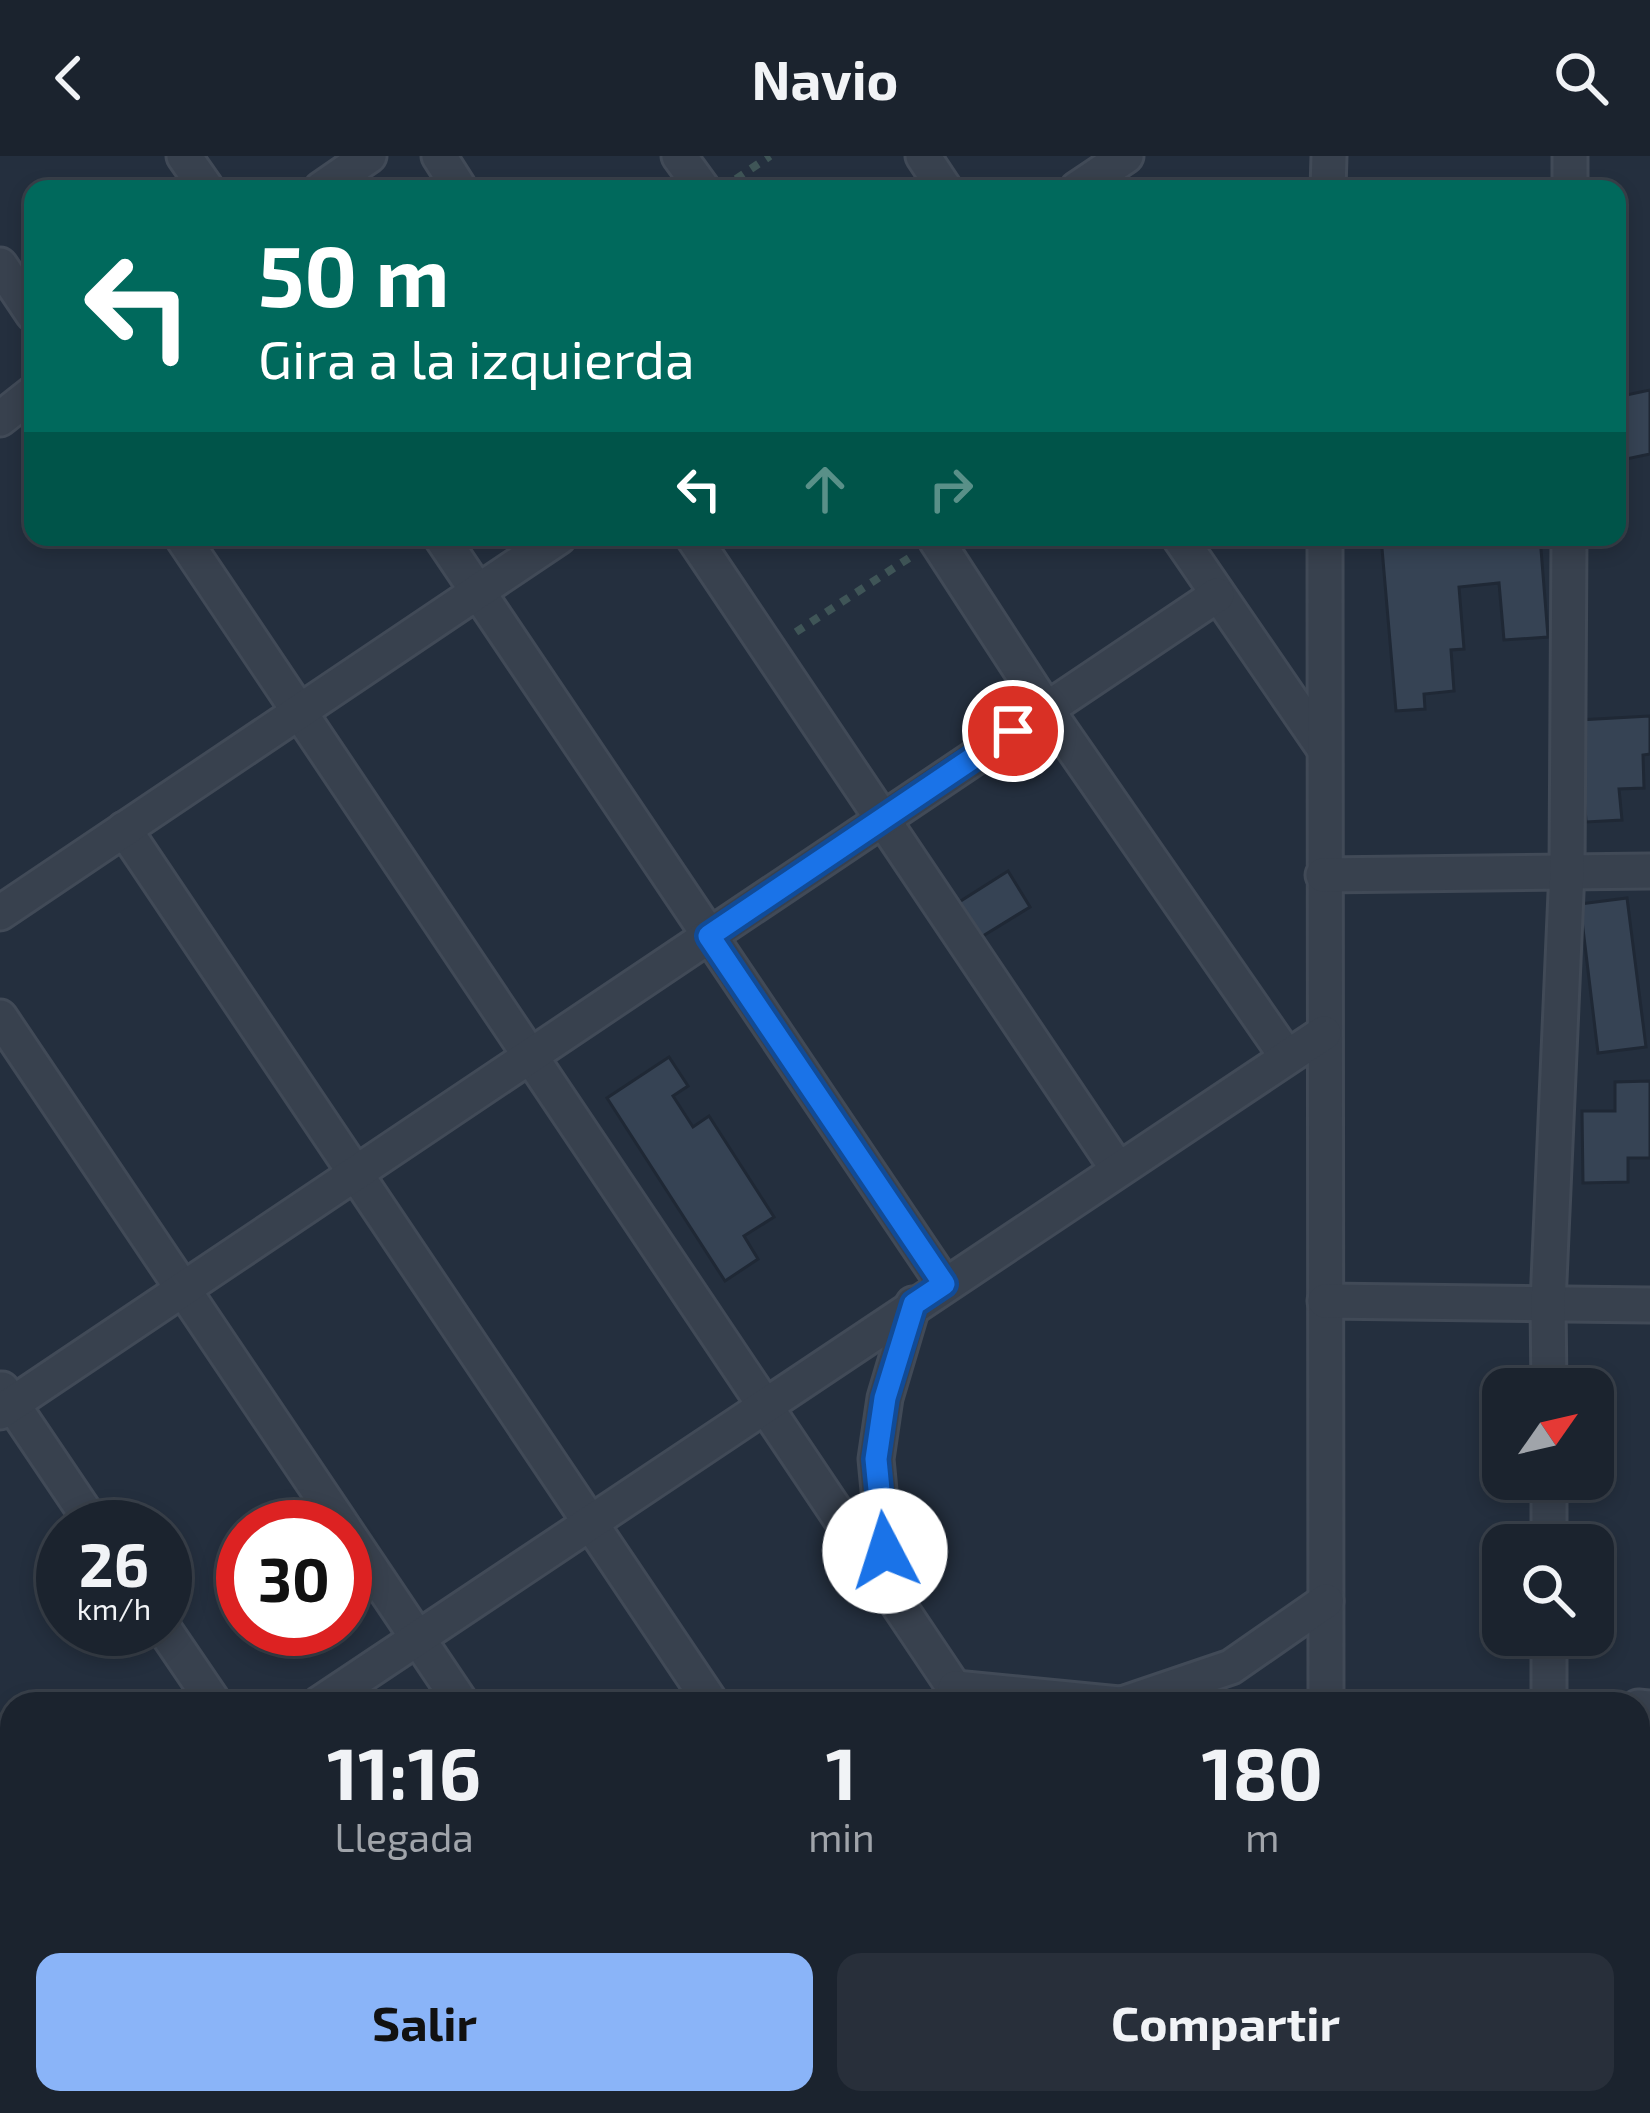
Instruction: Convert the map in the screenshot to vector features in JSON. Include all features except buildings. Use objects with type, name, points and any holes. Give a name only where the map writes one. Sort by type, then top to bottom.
[{"type":"street","points":[[334,180],[369,156]]},
{"type":"street","points":[[1090,180],[1126,156]]},
{"type":"street","points":[[0,265],[24,301]]},
{"type":"street","points":[[0,419],[24,400]]},
{"type":"street","points":[[188,546],[957,1692]]},
{"type":"street","points":[[447,546],[944,1284]]},
{"type":"street","points":[[0,913],[546,546]]},
{"type":"street","points":[[699,546],[1117,1168]]},
{"type":"street","points":[[940,546],[1046,709],[1287,1058]]},
{"type":"street","points":[[1185,546],[1323,747]]},
{"type":"street","points":[[1325,546],[1326,1692]]},
{"type":"street","points":[[1549,1368],[1567,870],[1569,546]]},
{"type":"street","points":[[76,1500],[4,1401],[184,1289],[1217,595]]},
{"type":"street","points":[[124,830],[704,1692]]},
{"type":"street","points":[[1324,875],[1650,871]]},
{"type":"street","points":[[0,1017],[325,1500]]},
{"type":"street","points":[[337,1692],[1324,1033]]},
{"type":"street","points":[[1325,1301],[1650,1305]]},
{"type":"street","points":[[888,1589],[876,1459],[885,1398],[914,1304]]},
{"type":"street","points":[[372,1570],[454,1692]]},
{"type":"street","points":[[1156,1692],[1231,1667],[1326,1601]]},
{"type":"street","points":[[182,1656],[207,1692]]},
{"type":"street","points":[[1549,1656],[1550,1692]]},
{"type":"path","points":[[734,180],[770,156]]},
{"type":"path","points":[[769,650],[927,546]]},
{"type":"route","points":[[885,1551],[876,1459],[885,1398],[914,1304],[944,1284],[709,936],[1013,731]]}]
